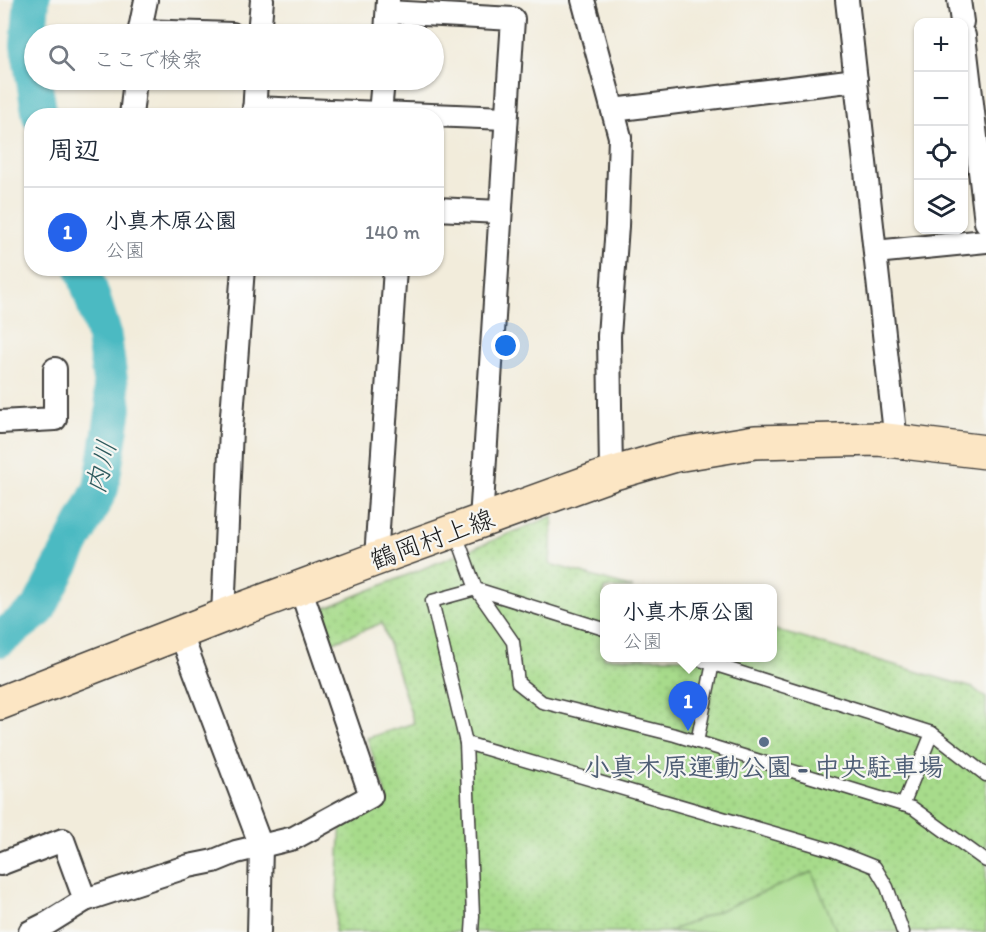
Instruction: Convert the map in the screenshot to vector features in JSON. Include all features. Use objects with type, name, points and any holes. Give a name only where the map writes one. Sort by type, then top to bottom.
[{"type":"main road","name":"鶴岡村上線","points":[[0,703],[180,632],[376,559],[611,474],[676,454],[755,442],[878,440],[986,452]]},
{"type":"street","points":[[142,24],[146,0]]},
{"type":"street","points":[[260,24],[262,0]]},
{"type":"street","points":[[583,0],[620,137],[617,226],[609,336],[611,474]]},
{"type":"street","points":[[847,0],[896,442]]},
{"type":"street","points":[[959,0],[961,18]]},
{"type":"street","points":[[387,24],[388,6],[513,19],[501,212],[468,526]]},
{"type":"street","points":[[967,72],[986,222]]},
{"type":"street","points":[[613,110],[856,80]]},
{"type":"street","points":[[132,108],[134,90]]},
{"type":"street","points":[[254,108],[255,90]]},
{"type":"street","points":[[380,108],[381,90]]},
{"type":"street","points":[[444,116],[506,118]]},
{"type":"street","points":[[444,209],[501,212]]},
{"type":"street","points":[[875,252],[986,240]]},
{"type":"street","points":[[223,616],[231,429],[242,276]]},
{"type":"street","points":[[376,559],[394,276]]},
{"type":"street","points":[[0,422],[55,419],[55,369]]},
{"type":"street","points":[[30,932],[85,900],[189,866],[214,861],[236,852],[294,838],[371,796],[300,587]]},
{"type":"street","points":[[180,632],[261,846],[259,932]]},
{"type":"street","points":[[0,864],[63,840],[85,900]]},
{"type":"lane","points":[[468,526],[476,589],[513,642],[518,683],[542,702],[697,742],[913,808],[986,861]]},
{"type":"lane","points":[[472,932],[466,743],[432,601],[476,589],[600,628]]},
{"type":"lane","points":[[710,662],[932,733],[986,775]]},
{"type":"lane","points":[[697,742],[713,663]]},
{"type":"lane","points":[[903,806],[932,733]]},
{"type":"lane","points":[[466,743],[832,850],[875,867],[887,887],[903,932]]},
{"type":"green space","points":[[553,516],[550,564],[619,584],[600,584],[600,662],[777,662],[777,630],[973,688],[986,698],[986,932],[335,932],[341,819],[388,801],[367,738],[414,723],[382,623],[331,643],[318,611]]},
{"type":"green space","points":[[812,872],[837,932],[668,932]]},
{"type":"waterway","name":"内川","points":[[30,24],[32,0]]},
{"type":"waterway","name":"内川","points":[[36,90],[39,108]]},
{"type":"waterway","name":"内川","points":[[0,639],[38,610],[101,488],[114,408],[103,331],[86,276]]},
{"type":"place","name":"小真木原公園","points":[[688,731]]},
{"type":"place","name":"小真木原運動公園 - 中央駐車場","points":[[764,742]]}]
